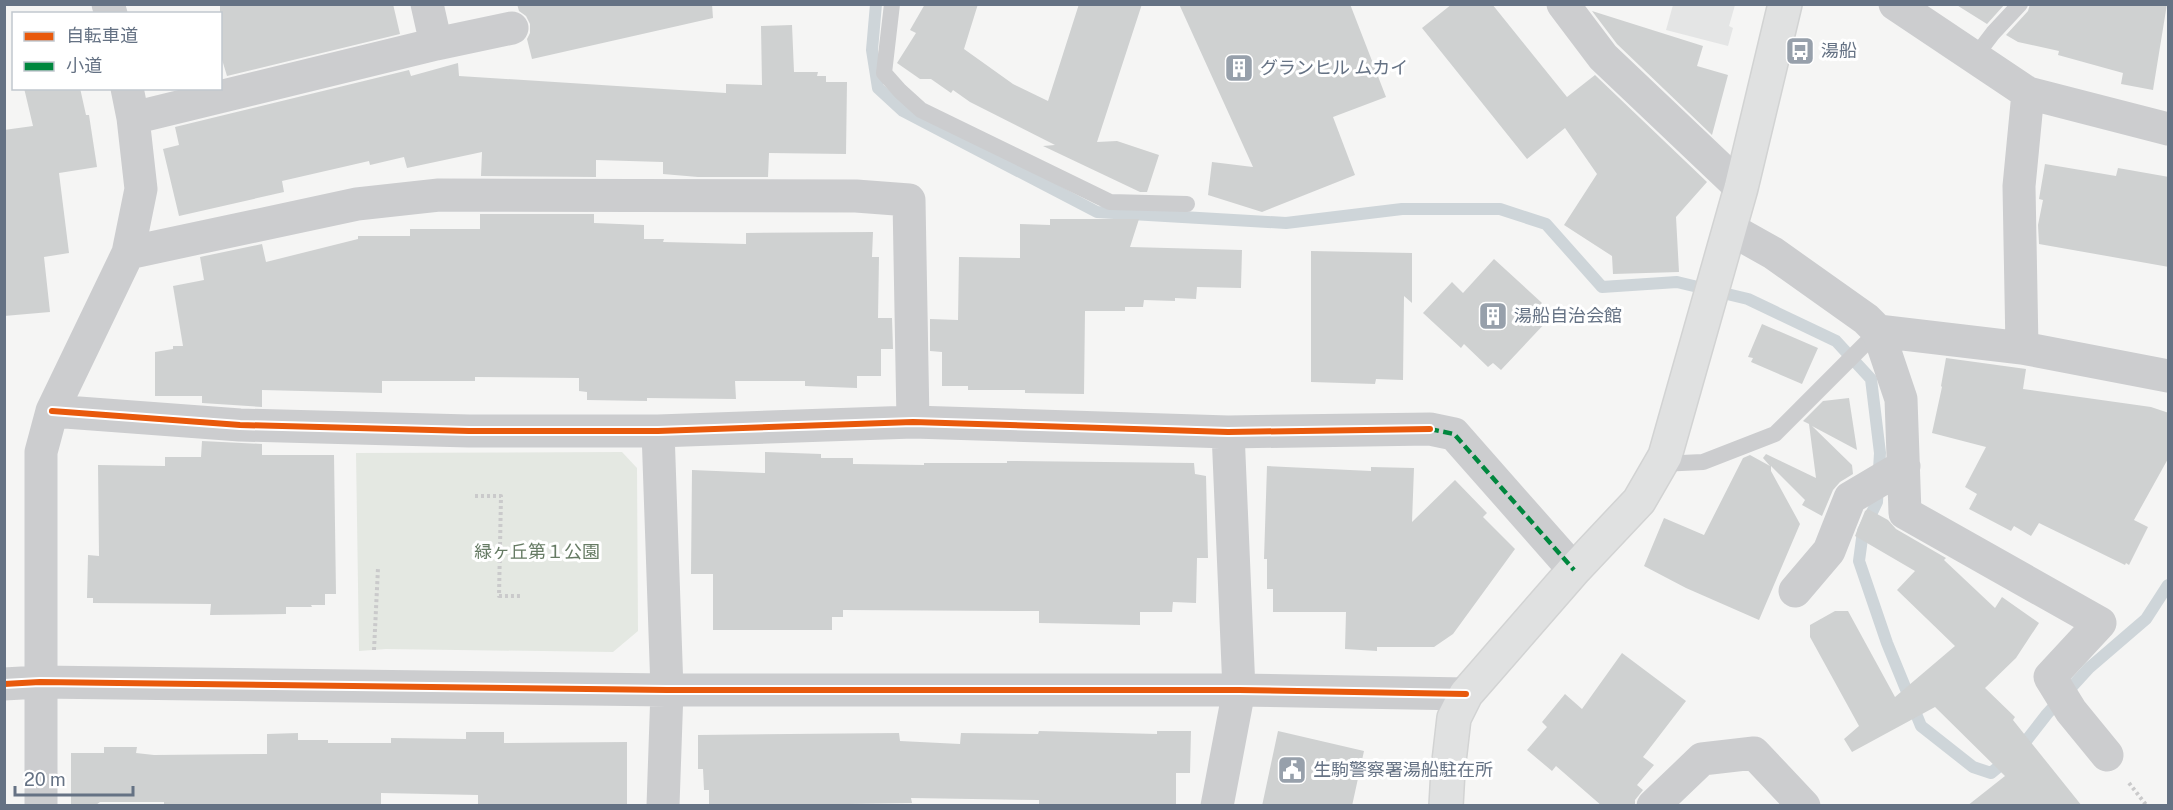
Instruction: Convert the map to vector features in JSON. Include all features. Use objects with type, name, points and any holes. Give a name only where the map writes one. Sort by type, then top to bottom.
[{"type":"street","points":[[427,4],[436,44]]},
{"type":"street","points":[[1563,4],[1603,57],[1741,188]]},
{"type":"street","points":[[1446,806],[1454,718],[1466,694],[1574,570],[1639,501],[1665,456],[1741,188],[1785,4]]},
{"type":"street","points":[[1895,4],[2028,93],[2169,129]]},
{"type":"street","points":[[222,85],[512,28]]},
{"type":"street","points":[[41,806],[41,453],[52,411],[128,253],[141,189],[130,103],[197,90]]},
{"type":"street","points":[[2022,348],[2019,186],[2028,93]]},
{"type":"street","points":[[128,253],[357,204],[439,195],[856,196],[909,200],[913,422]]},
{"type":"street","points":[[1730,229],[1773,254],[1866,319],[1878,332],[1901,399],[1905,513],[2100,623],[2050,677],[2071,711],[2107,755]]},
{"type":"street","points":[[1878,332],[2022,348],[2169,376]]},
{"type":"street","points":[[52,411],[240,425],[469,430],[658,430],[913,422],[1228,432],[1430,429],[1454,434],[1574,570]]},
{"type":"street","points":[[658,430],[667,690],[663,806]]},
{"type":"street","points":[[1217,806],[1239,690],[1228,432]]},
{"type":"street","points":[[1795,591],[1829,552],[1850,498],[1904,466]]},
{"type":"street","points":[[4,684],[40,682],[667,690],[1239,690],[1466,694]]},
{"type":"street","points":[[1653,806],[1702,759],[1754,753],[1804,806]]},
{"type":"lane","points":[[892,4],[884,73],[921,110],[1110,202],[1187,204]]},
{"type":"lane","points":[[1974,58],[2020,4]]},
{"type":"lane","points":[[1660,464],[1703,462],[1775,434],[1878,332]]},
{"type":"path","points":[[475,496],[501,496],[499,596],[521,596]]},
{"type":"path","points":[[372,686],[378,568]]},
{"type":"shaded area","points":[[1673,5],[1735,5],[1729,26],[1733,28],[1728,46],[1666,30]]},
{"type":"green space","name":"緑ヶ丘第１公園","points":[[622,452],[637,468],[638,631],[613,652],[386,649],[359,651],[356,453]]},
{"type":"building","points":[[220,4],[393,4],[400,34],[227,76],[222,60],[222,12],[220,12]]},
{"type":"building","points":[[517,4],[712,4],[713,18],[532,59],[527,39],[530,24],[526,16],[519,11]]},
{"type":"building","points":[[925,4],[978,4],[964,49],[1013,84],[1048,101],[1079,4],[1142,4],[1097,142],[1117,141],[1159,155],[1147,192],[1140,192],[1043,146],[1055,145],[970,102],[953,90],[951,93],[931,79],[920,79],[897,63],[916,33],[910,30]]},
{"type":"building","points":[[1179,4],[1350,4],[1386,97],[1333,117],[1355,175],[1262,212],[1208,195],[1212,162],[1253,167]]},
{"type":"building","points":[[1452,4],[1492,4],[1567,97],[1595,75],[1707,182],[1676,217],[1679,272],[1613,274],[1612,256],[1564,225],[1597,174],[1565,128],[1527,159],[1422,28]]},
{"type":"building","points":[[1955,4],[2005,4],[1987,24]]},
{"type":"building","points":[[2030,4],[2167,4],[2153,90],[2121,84],[2123,73],[2058,55],[2059,51],[2018,42],[2006,35],[2028,11]]},
{"type":"building","points":[[1592,11],[1703,46],[1697,66],[1728,75],[1712,135],[1617,44]]},
{"type":"building","points":[[792,25],[794,72],[818,72],[817,76],[826,76],[826,82],[847,82],[846,154],[769,153],[768,177],[698,177],[663,174],[663,162],[596,160],[596,177],[481,176],[482,152],[407,168],[404,157],[370,165],[369,161],[282,181],[284,192],[179,216],[163,149],[179,145],[175,127],[409,70],[411,76],[458,63],[459,76],[726,93],[726,84],[762,85],[761,26]]},
{"type":"building","points":[[24,90],[80,90],[86,115],[89,115],[97,167],[59,173],[69,253],[44,257],[50,312],[4,316],[4,130],[33,126]]},
{"type":"building","points":[[2045,164],[2116,176],[2118,168],[2169,177],[2169,267],[2039,244],[2038,225],[2043,200],[2039,199]]},
{"type":"building","points":[[480,214],[594,214],[594,223],[644,225],[644,239],[664,239],[663,242],[746,244],[746,233],[873,232],[872,257],[879,257],[878,318],[892,318],[893,349],[881,349],[881,376],[857,376],[857,388],[805,386],[805,381],[735,381],[736,399],[587,400],[587,392],[579,391],[579,378],[475,377],[475,381],[382,381],[382,393],[262,390],[262,407],[202,403],[202,396],[155,396],[155,352],[173,349],[173,346],[183,346],[173,286],[204,280],[200,257],[262,244],[266,262],[358,239],[358,236],[410,236],[410,229],[480,229]]},
{"type":"building","points":[[1050,219],[1139,219],[1130,247],[1242,250],[1241,288],[1197,287],[1196,299],[1144,300],[1143,307],[1125,307],[1125,311],[1085,311],[1084,394],[1025,393],[1025,390],[968,390],[968,386],[942,386],[942,352],[930,351],[930,319],[958,320],[959,257],[1020,258],[1020,224],[1050,225]]},
{"type":"building","points":[[1311,251],[1412,253],[1412,303],[1404,296],[1403,380],[1376,379],[1375,384],[1311,382]]},
{"type":"building","name":"湯船自治会館","points":[[1494,259],[1542,303],[1536,309],[1548,320],[1501,370],[1493,363],[1488,367],[1464,344],[1461,348],[1423,313],[1452,282],[1463,293]]},
{"type":"building","points":[[1762,324],[1818,348],[1802,384],[1751,362],[1753,358],[1748,357]]},
{"type":"building","points":[[1946,358],[2026,369],[2023,389],[2151,407],[2169,413],[2169,457],[2134,520],[2148,527],[2129,565],[2039,523],[2031,536],[2014,526],[2011,531],[1969,509],[1977,494],[1965,487],[1986,447],[1932,433]]},
{"type":"building","points":[[1849,398],[1857,450],[1812,426],[1852,465],[1853,474],[1840,482],[1833,490],[1822,516],[1802,505],[1805,500],[1771,466],[1771,471],[1800,524],[1759,620],[1686,588],[1644,566],[1664,518],[1704,535],[1743,458],[1750,455],[1770,466],[1763,458],[1766,454],[1816,478],[1809,424],[1803,421],[1823,401]]},
{"type":"building","points":[[202,441],[262,444],[262,455],[334,455],[336,594],[325,594],[325,605],[286,607],[286,614],[210,615],[211,604],[93,603],[93,598],[87,598],[88,555],[99,556],[98,465],[165,466],[165,457],[201,457]]},
{"type":"building","points":[[765,452],[821,454],[821,458],[853,458],[853,464],[924,465],[924,463],[1007,463],[1007,461],[1194,463],[1195,474],[1206,476],[1208,558],[1197,558],[1196,603],[1173,602],[1172,612],[1140,612],[1140,625],[1039,623],[1039,611],[843,610],[843,617],[832,617],[832,630],[713,630],[713,574],[691,574],[692,470],[765,473]]},
{"type":"building","points":[[1267,466],[1371,471],[1371,467],[1414,468],[1412,522],[1455,480],[1487,513],[1483,517],[1515,549],[1453,634],[1434,647],[1377,647],[1377,651],[1345,649],[1346,612],[1273,612],[1273,589],[1267,589],[1267,559],[1264,559]]},
{"type":"building","points":[[1868,509],[1888,520],[1896,529],[1946,558],[1944,560],[1995,608],[2002,597],[2039,623],[2016,658],[1985,688],[2015,717],[2013,720],[2082,806],[1967,806],[2005,776],[1935,707],[1852,752],[1844,739],[1859,726],[1810,637],[1810,625],[1835,611],[1848,611],[1895,697],[1955,646],[1897,590],[1915,571],[1855,536],[1865,511]]},
{"type":"building","points":[[1622,653],[1686,701],[1643,757],[1654,765],[1637,785],[1643,790],[1635,800],[1635,806],[1602,806],[1556,766],[1552,771],[1527,750],[1547,727],[1542,722],[1565,694],[1582,709]]},
{"type":"building","points":[[1039,731],[1157,734],[1157,731],[1191,731],[1190,773],[1176,773],[1176,806],[1039,806],[1039,800],[911,798],[912,803],[850,804],[850,806],[709,806],[709,790],[704,790],[703,769],[698,769],[698,735],[899,733],[900,741],[960,744],[961,733],[1038,734]]},
{"type":"building","points":[[1278,731],[1364,751],[1352,806],[1262,806]]},
{"type":"building","points":[[466,732],[504,732],[504,743],[627,742],[627,806],[478,806],[478,795],[381,793],[381,804],[164,806],[164,802],[100,802],[96,805],[71,806],[71,753],[104,753],[104,747],[137,747],[136,753],[154,755],[267,754],[267,734],[298,733],[298,740],[328,740],[328,743],[391,743],[391,738],[466,739]]},
{"type":"waterway","points":[[876,4],[872,50],[878,88],[903,111],[1097,212],[1286,223],[1402,209],[1500,209],[1546,224],[1602,287],[1677,282],[1748,299],[1836,341],[1871,379],[1880,453],[1877,502],[1863,531],[1859,561],[1887,643],[1921,726],[1973,767],[1991,773],[2019,750],[2047,714],[2089,668],[2146,619],[2168,585]]},
{"type":"marked path","points":[[1430,429],[1454,434],[1574,570]]},
{"type":"cycle path","points":[[52,411],[240,425],[469,431],[658,431],[913,422],[1228,432],[1430,429]]},
{"type":"cycle path","points":[[4,684],[40,682],[667,690],[1239,690],[1466,694]]},
{"type":"place","name":"湯船","points":[[1800,51]]},
{"type":"place","name":"グランヒル ムカイ","points":[[1239,68]]},
{"type":"place","name":"湯船自治会館","points":[[1493,316]]},
{"type":"place","name":"生駒警察署湯船駐在所","points":[[1292,770]]}]
